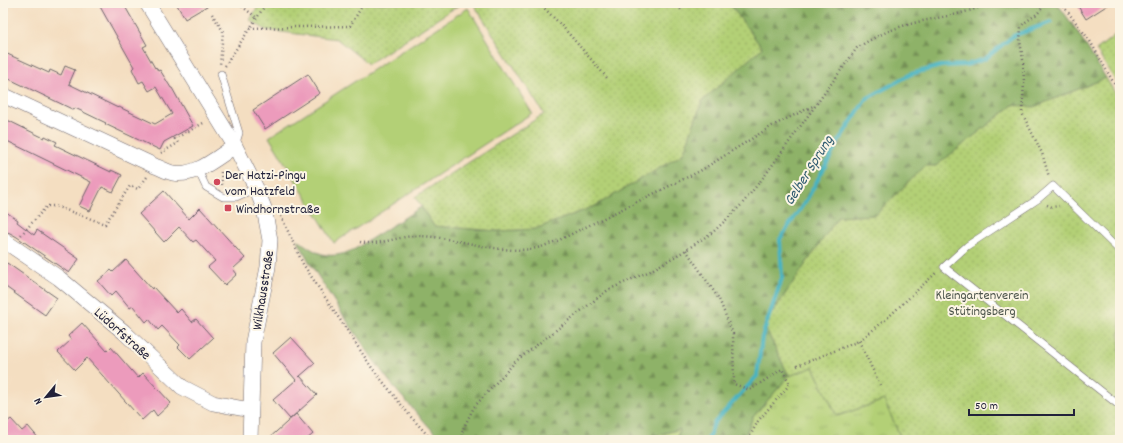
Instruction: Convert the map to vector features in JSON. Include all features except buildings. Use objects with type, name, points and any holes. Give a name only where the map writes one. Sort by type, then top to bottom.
[{"type":"street","name":"Wilkhausstraße","points":[[147,3],[235,146],[256,188],[264,208],[270,240],[268,267],[253,342],[250,440]]},
{"type":"street","points":[[3,95],[172,173],[187,173],[198,170],[235,146]]},
{"type":"street","name":"Lüdorfstraße","points":[[7,243],[60,278],[124,332],[182,387],[213,403],[250,410]]},
{"type":"lane","points":[[220,74],[240,133],[235,146]]},
{"type":"lane","points":[[198,170],[206,187],[222,197],[236,197],[256,188]]},
{"type":"lane","points":[[1120,251],[1053,186],[1038,199],[966,246],[944,267],[1120,406]]},
{"type":"path","points":[[235,3],[239,4],[257,18]]},
{"type":"path","points":[[220,74],[264,7],[265,3]]},
{"type":"path","points":[[250,28],[350,26],[364,3]]},
{"type":"path","points":[[539,3],[562,26],[608,79]]},
{"type":"path","points":[[675,3],[682,11]]},
{"type":"path","points":[[461,440],[463,429],[474,408],[516,362],[608,290],[650,271],[713,232],[742,204],[766,174],[857,48],[870,39],[907,25],[966,12],[989,3]]},
{"type":"path","points":[[1047,3],[1037,14],[1024,23],[1021,27],[1020,41],[1024,83],[1022,113],[1042,153],[1048,176],[1053,186]]},
{"type":"path","points":[[1061,3],[1090,41],[1120,94]]},
{"type":"path","points":[[212,14],[223,31],[220,74]]},
{"type":"path","points":[[360,242],[368,244],[413,236],[434,237],[513,250],[537,248],[557,241],[700,171],[772,126],[816,105]]},
{"type":"path","points":[[7,243],[47,206],[55,206],[105,224],[130,186],[138,189],[151,164],[178,144],[175,139],[191,130]]},
{"type":"path","points":[[220,156],[222,197]]},
{"type":"path","points":[[1038,199],[1052,207],[1061,206],[1068,200]]},
{"type":"path","points":[[279,212],[303,264],[372,368],[411,417],[432,440]]},
{"type":"path","points":[[686,250],[719,300],[733,334],[734,384],[750,390],[782,369],[790,384],[758,421],[748,440]]},
{"type":"path","points":[[797,366],[859,341],[884,321],[931,277],[944,267]]},
{"type":"path","points":[[859,341],[880,385]]},
{"type":"green space","points":[[260,3],[462,3],[368,64],[337,39],[266,30],[250,20]]},
{"type":"green space","points":[[473,3],[729,3],[762,48],[702,101],[683,154],[595,206],[535,229],[498,231],[434,226],[415,197],[544,114]]},
{"type":"green space","points":[[729,3],[1057,3],[1077,31],[1106,78],[1034,107],[1013,105],[936,166],[925,167],[875,215],[838,217],[764,325],[789,376],[753,417],[743,440],[676,440],[680,429],[640,440],[441,440],[397,391],[377,365],[311,265],[297,239],[318,252],[338,255],[355,249],[421,207],[434,226],[498,231],[535,229],[595,206],[683,154],[702,101],[762,48]]},
{"type":"green space","points":[[468,8],[532,113],[334,243],[269,137]]},
{"type":"green space","points":[[1120,31],[1120,88],[1096,50]]},
{"type":"green space","name":"Kleingartenverein Stütingsberg","points":[[1106,78],[1120,101],[1120,440],[904,440],[900,436],[884,400],[837,416],[813,367],[789,376],[764,325],[838,217],[875,215],[925,166],[936,166],[1013,105],[1034,107]]},
{"type":"green space","points":[[813,367],[837,416],[884,400],[900,436],[904,440],[743,440],[753,417],[789,376]]},
{"type":"green space","points":[[680,429],[676,440],[640,440],[644,438]]},
{"type":"waterway","name":"Gelber Sprung","points":[[708,440],[714,423],[757,376],[762,337],[782,278],[780,239],[807,199],[840,139],[866,99],[911,74],[941,66],[966,65],[985,59],[1013,36],[1051,22]]},
{"type":"place","name":"Der Hatzi-Pingu vom Hatzfeld","points":[[217,182]]},
{"type":"place","name":"Windhornstraße","points":[[228,208]]}]
